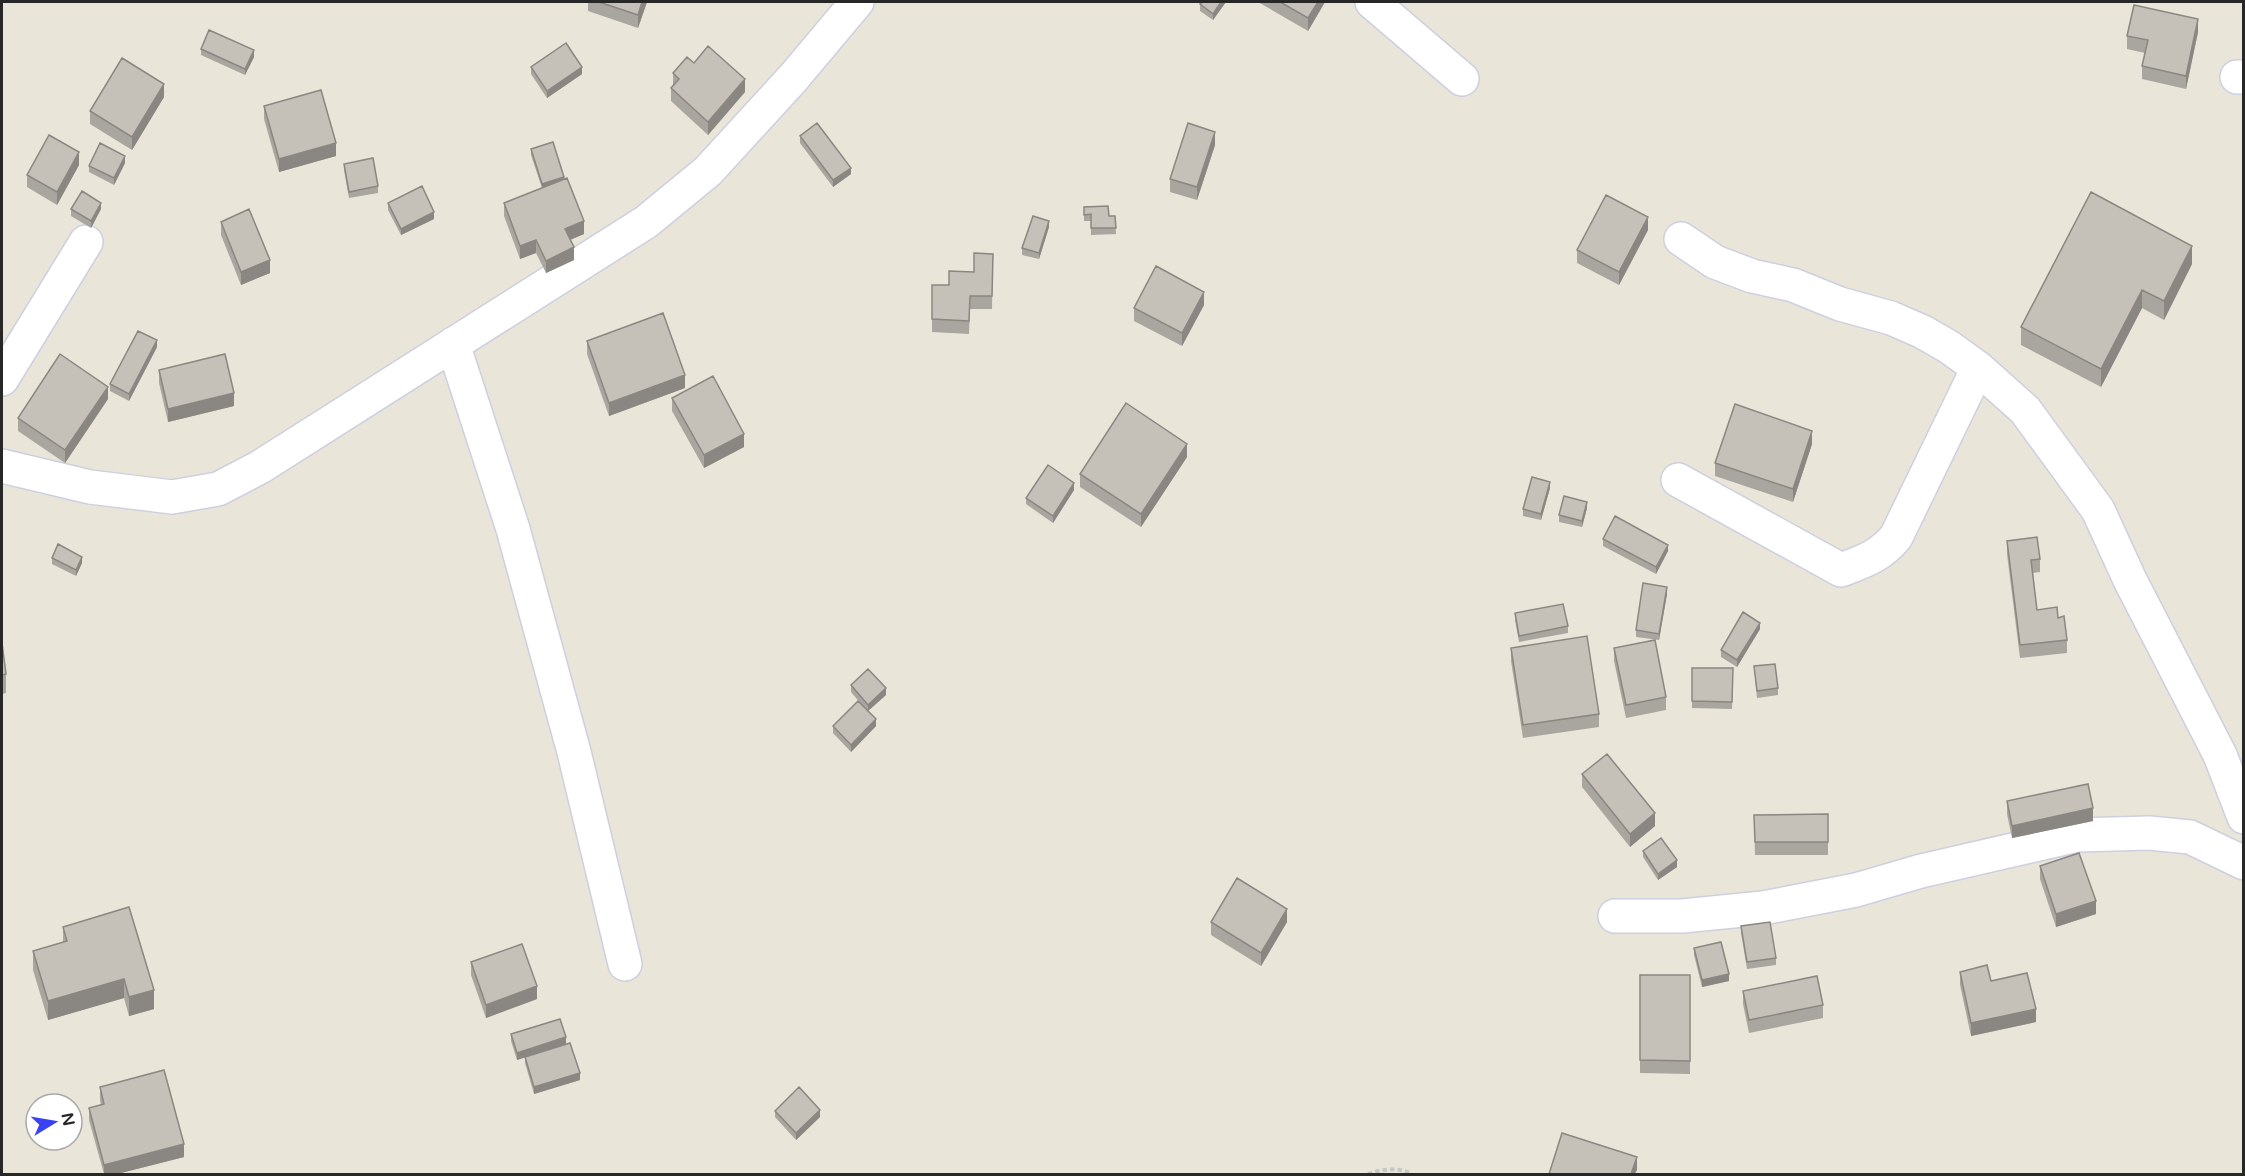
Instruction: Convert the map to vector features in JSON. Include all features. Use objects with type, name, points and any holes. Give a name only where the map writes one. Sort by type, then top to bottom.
[{"type":"street","points":[[2,466],[90,486],[172,497],[218,489],[260,467],[646,222],[701,177],[794,77],[857,2]]},
{"type":"street","points":[[1372,2],[1462,78]]},
{"type":"street","points":[[1681,239],[1715,262],[1752,276],[1793,285],[1840,304],[1891,318],[1949,347],[1978,368],[2025,410],[2098,510],[2130,579],[2220,755],[2244,817]]},
{"type":"street","points":[[2,379],[86,242]]},
{"type":"street","points":[[453,344],[513,528],[577,764],[625,964]]},
{"type":"street","points":[[1678,480],[1841,570],[1874,558],[1896,537],[1978,368]]},
{"type":"street","points":[[1614,916],[1682,916],[1763,908],[1856,890],[1921,871],[2078,835],[2149,832],[2190,837],[2244,862]]},
{"type":"path","points":[[1368,1174],[1380,1170],[1404,1170],[1412,1174]]},
{"type":"building","points":[[599,2],[642,2],[638,15]]},
{"type":"building","points":[[1202,2],[1221,2],[1213,14],[1200,4]]},
{"type":"building","points":[[1280,2],[1318,2],[1308,18]]},
{"type":"building","points":[[2134,5],[2198,19],[2186,76],[2142,66],[2148,40],[2127,36]]},
{"type":"building","points":[[209,30],[254,50],[245,69],[201,49]]},
{"type":"building","points":[[566,43],[582,67],[547,91],[531,67]]},
{"type":"building","points":[[708,46],[745,79],[708,122],[671,88],[679,79],[673,73],[687,57],[694,63]]},
{"type":"building","points":[[122,58],[164,84],[132,137],[90,111]]},
{"type":"building","points":[[321,90],[336,143],[279,159],[264,106]]},
{"type":"building","points":[[817,123],[851,168],[833,180],[800,136]]},
{"type":"building","points":[[1188,123],[1215,132],[1197,187],[1170,179]]},
{"type":"building","points":[[49,135],[79,152],[57,192],[27,175]]},
{"type":"building","points":[[553,142],[564,177],[542,184],[531,149]]},
{"type":"building","points":[[100,143],[125,156],[114,178],[89,166]]},
{"type":"building","points":[[373,158],[378,186],[349,192],[344,164]]},
{"type":"building","points":[[567,178],[584,221],[565,229],[574,247],[546,261],[536,240],[520,246],[504,203]]},
{"type":"building","points":[[422,186],[434,212],[401,229],[388,203]]},
{"type":"building","points":[[82,191],[101,203],[91,221],[71,209]]},
{"type":"building","points":[[2091,192],[2192,246],[2164,301],[2142,290],[2101,369],[2021,327]]},
{"type":"building","points":[[1606,195],[1648,217],[1619,272],[1577,250]]},
{"type":"building","points":[[1108,206],[1109,216],[1115,216],[1116,228],[1091,228],[1091,214],[1084,215],[1084,207]]},
{"type":"building","points":[[249,209],[270,260],[241,272],[221,222]]},
{"type":"building","points":[[1033,216],[1049,221],[1039,253],[1022,248]]},
{"type":"building","points":[[974,253],[993,254],[992,296],[970,296],[969,321],[932,319],[932,285],[949,285],[949,271],[974,272]]},
{"type":"building","points":[[1156,266],[1204,292],[1182,333],[1134,308]]},
{"type":"building","points":[[663,313],[685,375],[609,403],[587,341]]},
{"type":"building","points":[[138,331],[157,340],[129,394],[110,384]]},
{"type":"building","points":[[60,354],[108,387],[65,450],[18,418]]},
{"type":"building","points":[[225,354],[234,393],[168,409],[159,370]]},
{"type":"building","points":[[713,376],[744,434],[704,455],[672,398]]},
{"type":"building","points":[[1126,403],[1187,444],[1141,514],[1080,474]]},
{"type":"building","points":[[1735,404],[1812,431],[1793,489],[1715,463]]},
{"type":"building","points":[[1048,465],[1074,483],[1053,516],[1026,498]]},
{"type":"building","points":[[1532,477],[1550,482],[1541,514],[1523,509]]},
{"type":"building","points":[[1564,496],[1587,502],[1582,521],[1559,515]]},
{"type":"building","points":[[1615,516],[1668,545],[1656,567],[1603,539]]},
{"type":"building","points":[[2037,537],[2040,559],[2031,560],[2037,610],[2057,607],[2058,618],[2064,616],[2067,640],[2020,645],[2007,541]]},
{"type":"building","points":[[58,544],[82,557],[76,570],[52,558]]},
{"type":"building","points":[[1643,583],[1667,587],[1659,634],[1636,630]]},
{"type":"building","points":[[1563,604],[1568,626],[1519,636],[1515,613]]},
{"type":"building","points":[[1743,612],[1760,623],[1737,660],[1721,650]]},
{"type":"building","points":[[1587,636],[1599,714],[1523,725],[1511,648]]},
{"type":"building","points":[[1655,640],[1666,697],[1626,705],[1614,648]]},
{"type":"building","points":[[2,643],[6,674],[2,675]]},
{"type":"building","points":[[1775,664],[1778,688],[1757,691],[1754,666]]},
{"type":"building","points":[[1692,668],[1733,668],[1732,702],[1692,701]]},
{"type":"building","points":[[868,669],[886,688],[868,705],[851,685]]},
{"type":"building","points":[[858,701],[876,719],[851,745],[833,726]]},
{"type":"building","points":[[1607,754],[1655,813],[1630,834],[1582,774]]},
{"type":"building","points":[[2088,784],[2093,808],[2012,826],[2007,801]]},
{"type":"building","points":[[1828,814],[1828,842],[1755,842],[1754,815]]},
{"type":"building","points":[[1661,838],[1677,860],[1658,874],[1643,851]]},
{"type":"building","points":[[2079,853],[2096,901],[2056,914],[2040,866]]},
{"type":"building","points":[[1237,878],[1287,909],[1261,953],[1211,922]]},
{"type":"building","points":[[129,907],[154,990],[129,997],[124,979],[48,1001],[33,951],[67,941],[63,927]]},
{"type":"building","points":[[1770,922],[1776,958],[1747,962],[1741,926]]},
{"type":"building","points":[[1721,942],[1729,974],[1702,980],[1694,948]]},
{"type":"building","points":[[522,944],[537,986],[486,1005],[471,962]]},
{"type":"building","points":[[1987,965],[1991,981],[2027,973],[2036,1009],[1971,1023],[1960,972]]},
{"type":"building","points":[[1640,975],[1690,975],[1690,1061],[1640,1060]]},
{"type":"building","points":[[1817,976],[1823,1005],[1749,1020],[1743,991]]},
{"type":"building","points":[[560,1019],[566,1037],[517,1053],[511,1034]]},
{"type":"building","points":[[570,1043],[580,1073],[534,1087],[525,1057]]},
{"type":"building","points":[[164,1070],[184,1144],[104,1165],[89,1108],[104,1104],[100,1087]]},
{"type":"building","points":[[799,1087],[820,1110],[796,1133],[775,1111]]},
{"type":"building","points":[[1562,1133],[1637,1157],[1631,1174],[1549,1174]]}]
